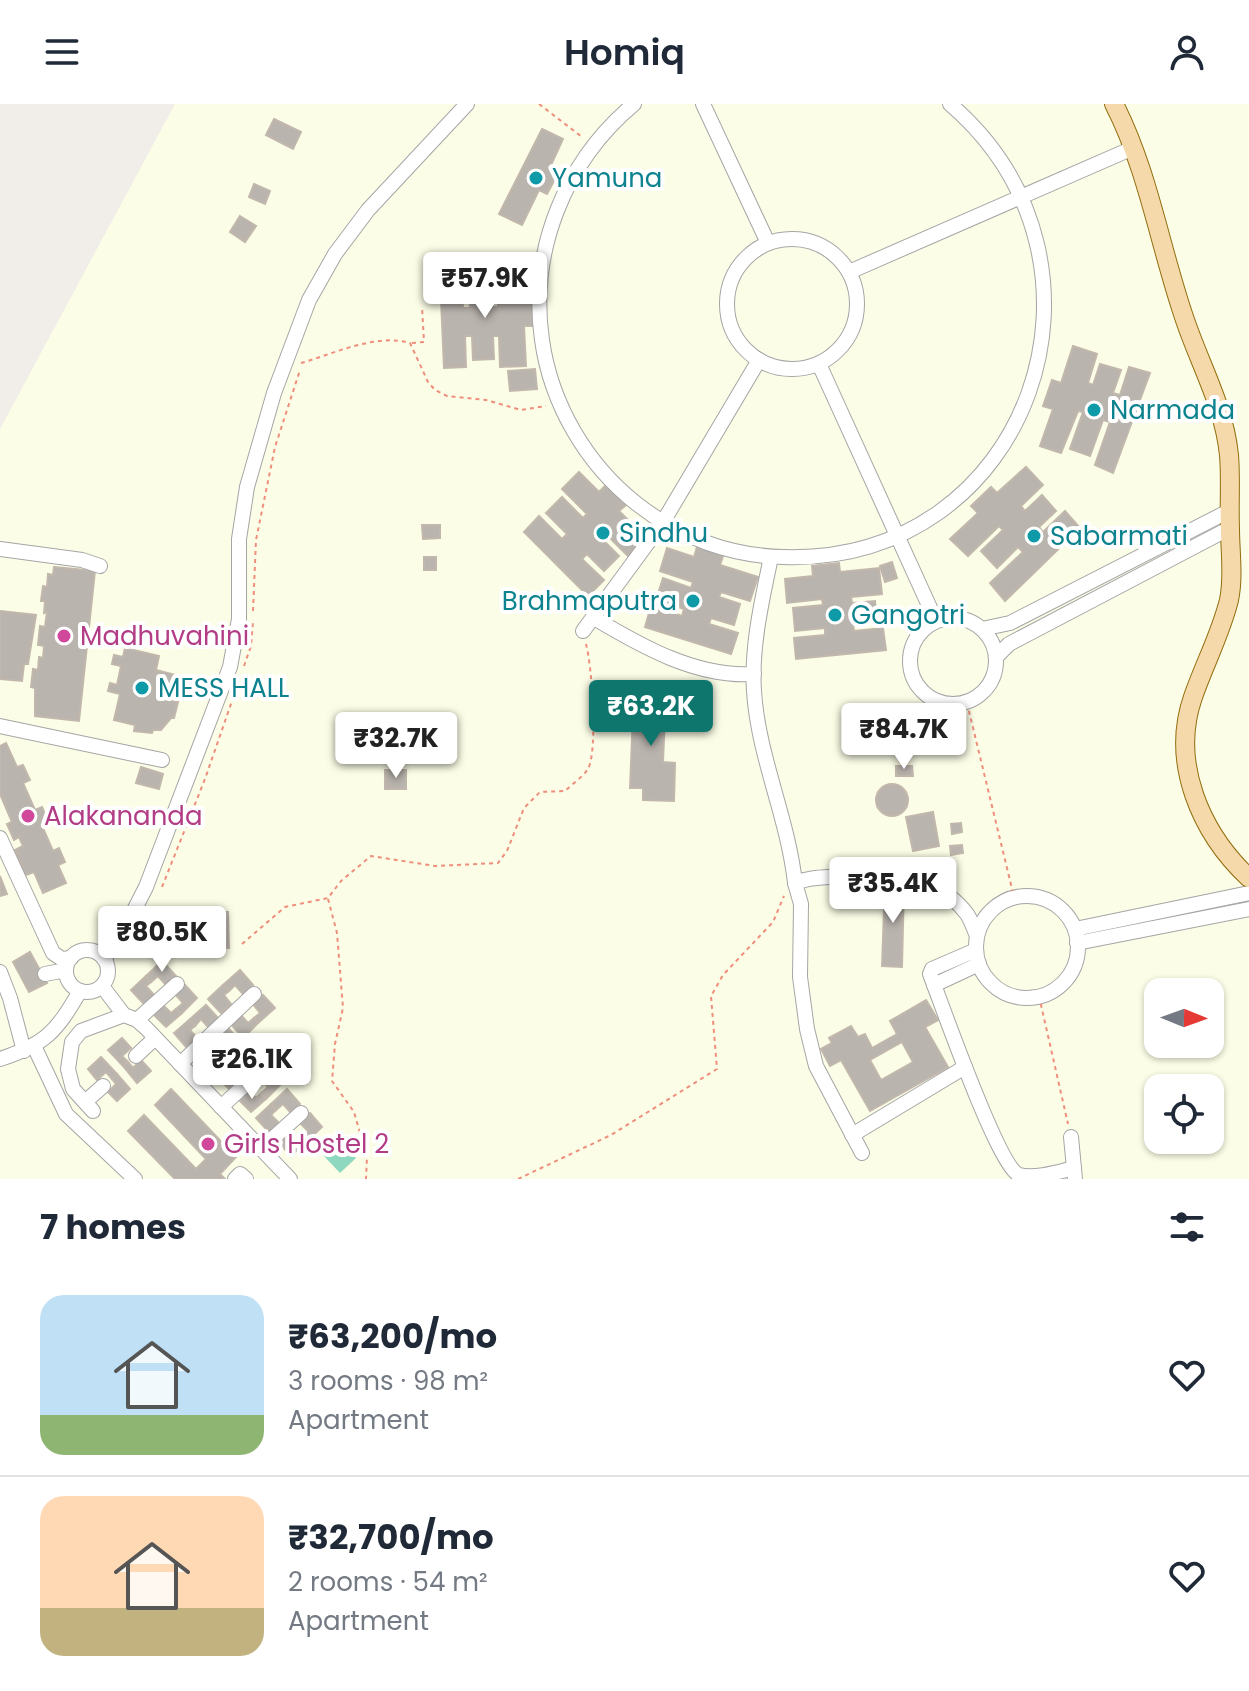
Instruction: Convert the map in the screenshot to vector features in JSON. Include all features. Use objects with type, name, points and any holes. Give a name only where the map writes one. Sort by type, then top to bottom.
[{"type":"main road","points":[[1114,104],[1133,148],[1183,315],[1221,412],[1229,458],[1231,573],[1228,600],[1190,707],[1187,751],[1190,781],[1201,812],[1222,849],[1249,878]]},
{"type":"street","points":[[104,959],[122,934],[146,887],[230,667],[239,619],[238,561],[243,510],[262,433],[314,289],[335,254],[368,210],[467,104]]},
{"type":"street","points":[[634,104],[586,155],[561,199],[552,223],[539,299],[541,338],[558,400],[576,436],[600,470],[630,498],[663,522],[726,549],[797,558],[835,554],[873,545],[938,512],[973,481],[996,454],[1015,424],[1033,381],[1043,335],[1045,288],[1038,242],[1023,197],[992,146],[950,104]]},
{"type":"street","points":[[703,104],[768,243]]},
{"type":"street","points":[[849,272],[1133,148]]},
{"type":"street","points":[[786,239],[805,240],[830,252],[849,272],[857,298],[854,325],[840,348],[819,364],[788,370],[773,367],[744,349],[734,334],[728,317],[727,299],[731,281],[752,252],[768,243],[786,239]]},
{"type":"street","points":[[583,631],[663,522],[759,360]]},
{"type":"street","points":[[819,364],[936,621]]},
{"type":"street","points":[[982,629],[1010,623],[1229,520]]},
{"type":"street","points":[[996,657],[1009,644],[1229,520]]},
{"type":"street","points":[[0,549],[82,560],[100,566]]},
{"type":"street","points":[[771,557],[761,611],[754,691],[764,749],[801,904],[800,977],[807,1029],[816,1066],[862,1153]]},
{"type":"street","points":[[594,618],[671,658],[716,671],[754,674]]},
{"type":"street","points":[[956,618],[974,624],[982,629],[993,646],[996,657],[992,679],[986,689],[967,703],[943,704],[932,700],[922,692],[910,671],[912,647],[917,636],[936,621],[956,618]]},
{"type":"street","points":[[0,726],[162,760]]},
{"type":"street","points":[[0,838],[53,953],[69,964]]},
{"type":"street","points":[[794,878],[860,875],[877,870],[911,874],[948,897],[967,914],[978,950],[986,977],[995,987],[1023,998],[1054,990],[1066,979],[1074,965],[1076,936],[1058,907],[1044,899],[1028,896],[1014,897],[990,911],[982,923],[978,950],[934,985],[965,1067],[1010,1168],[1017,1175],[1074,1174],[1071,1137]]},
{"type":"street","points":[[1076,936],[1249,893]]},
{"type":"street","points":[[1076,936],[1249,909]]},
{"type":"street","points":[[45,974],[69,964],[81,951],[88,950],[104,959],[108,976],[102,986],[91,992],[80,991],[70,983],[69,964]]},
{"type":"street","points":[[0,972],[29,1049],[66,1114],[135,1179]]},
{"type":"street","points":[[103,1086],[89,1106],[73,1089],[68,1069],[72,1042],[81,1031],[130,1018],[177,984]]},
{"type":"street","points":[[102,986],[289,1179]]},
{"type":"street","points":[[0,1056],[29,1049],[44,1040],[80,991]]},
{"type":"street","points":[[180,1064],[254,994]]},
{"type":"street","points":[[63,1018],[81,1031]]},
{"type":"street","points":[[136,1056],[155,1038]]},
{"type":"street","points":[[852,1135],[965,1067]]},
{"type":"street","points":[[221,1107],[261,1070]]},
{"type":"street","points":[[261,1149],[301,1113]]},
{"type":"street","points":[[235,1179],[240,1174],[246,1179]]},
{"type":"path","points":[[539,104],[584,139],[586,155]]},
{"type":"path","points":[[283,368],[370,343],[401,340],[424,342],[422,307]]},
{"type":"path","points":[[410,343],[428,382],[447,396],[531,410],[558,400]]},
{"type":"path","points":[[242,944],[285,907],[328,898],[341,881],[371,856],[435,866],[498,863],[507,851],[524,808],[540,792],[565,791],[588,768],[593,732],[592,666],[583,631]]},
{"type":"path","points":[[967,703],[1014,897]]},
{"type":"path","points":[[518,1179],[611,1135],[717,1069],[711,996],[723,975],[773,922],[794,878]]},
{"type":"path","points":[[328,898],[337,933],[343,1008],[335,1044],[332,1081],[354,1112],[367,1157],[366,1179]]},
{"type":"path","points":[[1039,996],[1071,1137]]},
{"type":"shaded area","points":[[175,104],[1249,104],[1249,1179],[0,1179],[0,429]]},
{"type":"green space","points":[[339,1139],[356,1158],[340,1173],[322,1154]]},
{"type":"building","points":[[274,119],[301,132],[293,149],[266,135]]},
{"type":"building","name":"Yamuna","points":[[542,129],[563,139],[551,165],[560,170],[547,194],[539,190],[522,225],[499,214]]},
{"type":"building","points":[[254,184],[270,191],[265,204],[249,197]]},
{"type":"building","points":[[240,216],[256,226],[245,242],[230,232]]},
{"type":"building","points":[[521,270],[522,299],[532,298],[533,326],[524,326],[526,366],[500,367],[499,336],[493,336],[494,359],[473,360],[472,336],[465,336],[466,367],[444,368],[440,277],[462,276],[463,308],[470,308],[469,278],[491,277],[493,307],[498,307],[497,271]]},
{"type":"building","name":"Narmada","points":[[1073,346],[1097,354],[1088,383],[1093,385],[1100,364],[1121,370],[1113,393],[1120,395],[1129,367],[1150,373],[1113,473],[1095,465],[1110,422],[1103,420],[1090,456],[1070,449],[1083,412],[1078,411],[1061,453],[1040,446],[1053,409],[1043,406],[1052,380],[1061,383]]},
{"type":"building","points":[[535,369],[537,389],[510,391],[508,371]]},
{"type":"building","name":"Sabarmati","points":[[1026,467],[1043,485],[1021,506],[1025,511],[1042,495],[1056,511],[1039,527],[1043,532],[1065,511],[1080,528],[1005,601],[990,583],[1023,552],[1018,547],[997,568],[981,551],[1003,530],[999,526],[968,556],[950,539],[978,513],[971,506],[991,487],[997,493]]},
{"type":"building","name":"Sindhu","points":[[579,472],[599,492],[606,485],[626,505],[619,511],[647,539],[629,557],[607,535],[603,540],[619,556],[604,571],[587,554],[582,559],[604,580],[588,596],[524,532],[539,516],[562,539],[567,534],[546,513],[562,497],[583,518],[587,514],[562,489]]},
{"type":"building","points":[[422,525],[440,525],[440,538],[423,539]]},
{"type":"building","name":"Brahmaputra","points":[[697,547],[723,556],[720,565],[758,577],[750,601],[721,592],[719,597],[740,604],[734,625],[711,618],[709,624],[738,633],[731,654],[645,627],[651,606],[682,616],[684,609],[656,600],[663,578],[691,588],[693,582],[660,571],[667,548],[694,557]]},
{"type":"building","points":[[424,557],[436,557],[436,570],[424,570]]},
{"type":"building","points":[[892,562],[897,578],[885,582],[880,566]]},
{"type":"building","name":"Gangotri","points":[[839,563],[840,572],[879,568],[882,594],[851,597],[852,603],[875,601],[877,622],[853,624],[854,631],[883,628],[886,650],[796,659],[794,638],[825,635],[825,628],[795,631],[793,608],[823,605],[822,599],[787,603],[785,579],[813,576],[812,566]]},
{"type":"building","name":"Madhuvahini","points":[[54,567],[95,571],[79,721],[35,716],[35,688],[31,687],[33,669],[38,670],[39,657],[43,658],[44,646],[38,645],[40,626],[45,627],[47,612],[44,613],[45,601],[41,601],[43,586],[47,587],[48,574],[53,575]]},
{"type":"building","points":[[0,611],[36,615],[22,681],[0,679]]},
{"type":"building","name":"MESS HALL","points":[[125,648],[159,656],[156,670],[179,676],[173,701],[178,702],[174,718],[161,730],[153,730],[152,733],[134,731],[135,725],[114,720],[120,694],[108,691],[110,683],[117,685],[121,666],[112,664],[114,655],[123,657]]},
{"type":"building","points":[[634,690],[666,691],[663,762],[675,763],[674,801],[643,800],[643,788],[630,788]]},
{"type":"building","name":"Alakananda","points":[[6,743],[17,767],[23,765],[30,780],[23,783],[35,810],[42,807],[49,823],[42,826],[53,851],[59,848],[65,862],[58,865],[66,883],[43,893],[34,872],[26,875],[15,850],[23,846],[19,837],[14,840],[7,824],[12,822],[0,794],[0,746]]},
{"type":"building","points":[[896,766],[912,766],[913,776],[896,776]]},
{"type":"building","points":[[141,767],[163,774],[159,789],[136,783]]},
{"type":"building","points":[[385,770],[406,770],[406,789],[385,789]]},
{"type":"building","points":[[892,784],[903,789],[908,800],[903,811],[892,816],[881,811],[876,800],[881,789]]},
{"type":"building","points":[[933,812],[939,846],[913,851],[906,817]]},
{"type":"building","points":[[961,823],[962,832],[952,834],[951,824]]},
{"type":"building","points":[[962,845],[963,853],[951,855],[950,846]]},
{"type":"building","points":[[0,876],[7,894],[0,896]]},
{"type":"building","points":[[885,882],[904,883],[902,967],[882,966]]},
{"type":"building","points":[[228,912],[229,948],[178,949],[177,913]]},
{"type":"building","points":[[30,952],[47,983],[29,992],[13,962]]},
{"type":"building","points":[[162,961],[176,976],[166,985],[158,976],[151,982],[146,976]]},
{"type":"building","points":[[240,970],[253,985],[243,994],[235,985],[229,991],[223,985]]},
{"type":"building","points":[[146,976],[151,982],[146,986],[154,995],[144,1004],[131,990]]},
{"type":"building","points":[[185,985],[197,998],[181,1014],[176,1009],[183,1003],[175,994]]},
{"type":"building","points":[[223,985],[229,991],[224,995],[231,1004],[221,1013],[208,999]]},
{"type":"building","points":[[263,995],[275,1008],[258,1023],[254,1018],[260,1013],[253,1004]]},
{"type":"building","points":[[926,1000],[938,1020],[925,1027],[948,1067],[870,1111],[841,1060],[830,1066],[821,1049],[832,1043],[829,1038],[851,1026],[858,1037],[865,1034],[872,1048],[897,1034],[890,1021]],"holes":[[[902,1042],[913,1062],[881,1080],[870,1060]]]},
{"type":"building","points":[[163,1005],[171,1013],[176,1009],[181,1014],[166,1027],[153,1014]]},
{"type":"building","points":[[206,1005],[219,1019],[209,1028],[201,1019],[195,1026],[189,1020]]},
{"type":"building","points":[[241,1015],[248,1023],[254,1018],[258,1023],[243,1038],[231,1024]]},
{"type":"building","points":[[189,1020],[195,1026],[190,1030],[197,1038],[187,1048],[174,1033]]},
{"type":"building","points":[[228,1028],[240,1041],[223,1056],[218,1051],[225,1045],[218,1037]]},
{"type":"building","points":[[122,1038],[131,1048],[122,1056],[128,1062],[123,1066],[108,1050]]},
{"type":"building","points":[[248,1046],[261,1061],[251,1070],[243,1061],[237,1067],[231,1061]]},
{"type":"building","points":[[206,1048],[213,1056],[218,1051],[223,1056],[208,1070],[196,1057]]},
{"type":"building","points":[[101,1057],[117,1074],[112,1079],[106,1072],[97,1080],[88,1069]]},
{"type":"building","points":[[141,1060],[151,1071],[137,1083],[123,1066],[128,1062],[133,1068]]},
{"type":"building","points":[[231,1061],[237,1067],[232,1072],[239,1080],[229,1089],[216,1075]]},
{"type":"building","points":[[270,1070],[282,1083],[266,1099],[261,1093],[268,1087],[260,1079]]},
{"type":"building","points":[[117,1074],[130,1089],[117,1101],[108,1092],[116,1084],[112,1079]]},
{"type":"building","name":"Girls Hostel 2","points":[[171,1089],[236,1157],[220,1174],[225,1179],[175,1179],[128,1131],[144,1115],[196,1169],[206,1159],[155,1105]]},
{"type":"building","points":[[287,1089],[300,1104],[291,1113],[283,1104],[276,1110],[271,1104]]},
{"type":"building","points":[[248,1090],[256,1098],[261,1093],[266,1099],[251,1112],[238,1099]]},
{"type":"building","points":[[271,1104],[276,1110],[271,1115],[279,1123],[269,1132],[256,1118]]},
{"type":"building","points":[[310,1113],[322,1127],[306,1142],[301,1137],[308,1131],[300,1123]]},
{"type":"building","points":[[288,1134],[296,1142],[301,1137],[306,1142],[291,1156],[279,1143]]},
{"type":"place","name":"Yamuna","points":[[536,178]]},
{"type":"place","name":"Narmada","points":[[1094,410]]},
{"type":"place","name":"Sindhu","points":[[603,533]]},
{"type":"place","name":"Sabarmati","points":[[1034,536]]},
{"type":"place","name":"Brahmaputra","points":[[693,601]]},
{"type":"place","name":"Gangotri","points":[[835,615]]},
{"type":"place","name":"Madhuvahini","points":[[64,636]]},
{"type":"place","name":"MESS HALL","points":[[142,688]]},
{"type":"place","name":"Alakananda","points":[[28,816]]},
{"type":"place","name":"Girls Hostel 2","points":[[208,1144]]}]
